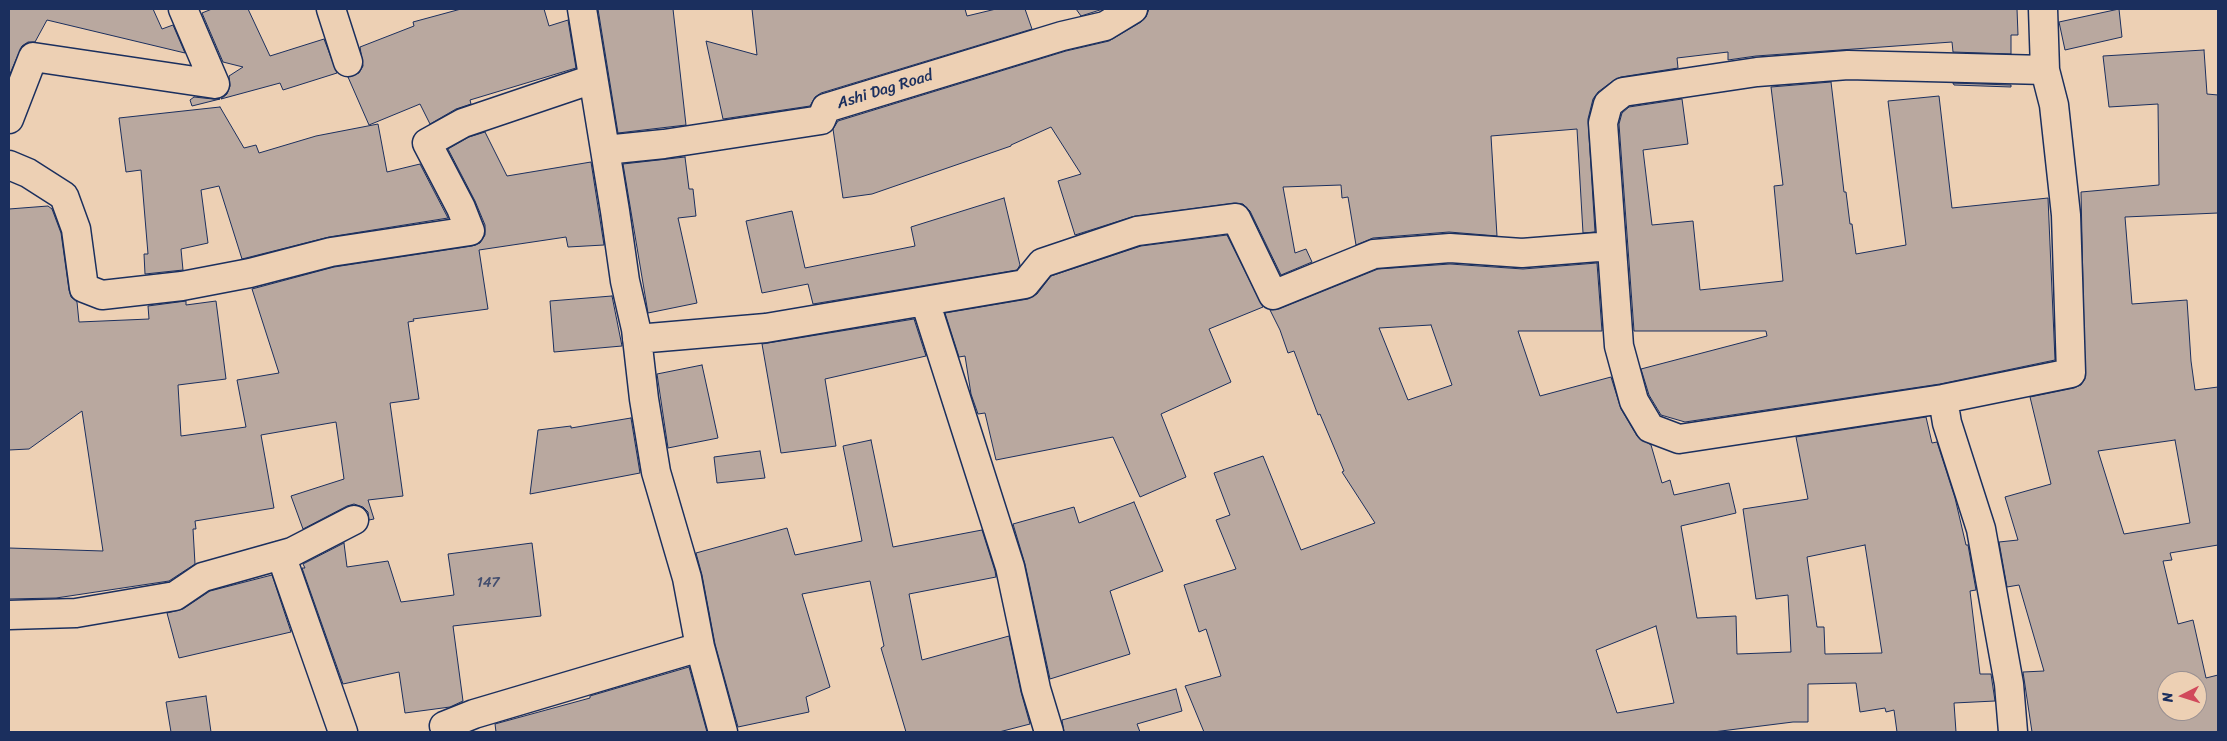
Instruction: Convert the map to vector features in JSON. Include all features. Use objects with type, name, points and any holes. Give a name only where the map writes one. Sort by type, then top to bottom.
[{"type":"street","points":[[9,119],[33,57],[215,84],[183,9]]},
{"type":"street","points":[[330,9],[348,62]]},
{"type":"street","points":[[582,9],[625,281],[637,339],[656,472],[687,578],[700,647],[723,732]]},
{"type":"street","name":"Ashi Dag Road","points":[[605,150],[664,144],[821,120],[826,108],[1062,36],[1105,26],[1133,9]]},
{"type":"street","points":[[2043,9],[2045,70],[2054,105],[2066,215],[2071,373],[1943,399],[1678,438],[1650,428],[1634,401],[1619,346],[1603,123],[1608,104],[1623,92],[1757,72],[1848,65],[2045,70]]},
{"type":"street","points":[[9,165],[28,173],[64,196],[76,229],[84,288],[102,295],[182,286],[331,252],[470,231],[461,208],[427,143],[463,123],[593,79]]},
{"type":"street","points":[[637,339],[766,328],[1025,284],[1042,262],[1137,231],[1236,218],[1274,295],[1374,254],[1450,248],[1522,253],[1611,246]]},
{"type":"street","points":[[925,301],[1010,567],[1036,689],[1048,732]]},
{"type":"street","points":[[1943,399],[1947,423],[1982,529],[2009,684],[2013,732]]},
{"type":"street","points":[[9,615],[76,613],[175,596],[203,577],[281,555],[354,520]]},
{"type":"street","points":[[281,555],[343,732]]},
{"type":"street","points":[[438,730],[474,714],[700,647]]},
{"type":"building","points":[[9,9],[153,9],[162,29],[173,25],[185,53],[47,20],[35,42],[28,42],[22,46],[9,76]]},
{"type":"building","points":[[212,9],[248,9],[270,56],[324,39],[337,73],[283,90],[280,83],[221,99],[227,94],[230,86],[229,76],[243,67],[223,62],[202,13]]},
{"type":"building","points":[[461,9],[544,9],[549,26],[568,20],[576,68],[470,100],[471,104],[456,109],[430,124],[420,104],[369,125],[348,77],[359,73],[363,66],[360,47],[414,26],[413,22]]},
{"type":"building","points":[[598,9],[673,9],[686,125],[618,133]]},
{"type":"building","points":[[752,9],[965,9],[967,16],[996,9],[1025,9],[1032,29],[821,93],[815,97],[810,106],[723,119],[706,41],[757,55]]},
{"type":"building","points":[[1076,9],[1103,9],[1081,16]]},
{"type":"building","points":[[1149,9],[2017,9],[2018,35],[2011,35],[2011,54],[1953,52],[1952,42],[1756,56],[1728,60],[1728,52],[1677,58],[1678,68],[1621,77],[1614,80],[1598,92],[1593,99],[1588,119],[1595,232],[1583,233],[1577,129],[1491,136],[1497,236],[1449,232],[1373,238],[1356,245],[1348,197],[1342,198],[1341,185],[1283,187],[1295,253],[1306,249],[1312,262],[1281,275],[1250,211],[1243,204],[1234,203],[1135,216],[1075,235],[1058,181],[1081,174],[1051,127],[1011,146],[872,194],[843,198],[833,129],[838,121],[1066,51],[1109,41],[1141,22],[1146,17]]},
{"type":"building","points":[[2119,9],[2122,37],[2065,50],[2059,22]]},
{"type":"building","points":[[2204,50],[2207,94],[2218,95],[2218,213],[2125,217],[2132,304],[2187,300],[2195,390],[2218,387],[2218,545],[2170,553],[2172,560],[2163,561],[2178,624],[2193,620],[2204,671],[2157,671],[2157,721],[2207,721],[2207,678],[2218,675],[2218,732],[2032,732],[2023,672],[2044,671],[2019,585],[2007,587],[1999,542],[2018,540],[2005,497],[2051,484],[2030,397],[2074,388],[2081,385],[2085,379],[2081,192],[2159,185],[2158,104],[2109,107],[2103,56]],"holes":[[[2175,440],[2190,523],[2124,534],[2098,451]]]},
{"type":"building","points":[[1831,82],[1844,192],[1846,192],[1856,254],[1906,245],[1888,101],[1939,96],[1952,208],[2048,198],[2055,360],[1940,384],[1685,422],[1661,415],[1649,395],[1641,369],[1767,336],[1766,331],[1634,331],[1619,124],[1622,113],[1629,107],[1682,99],[1688,144],[1643,150],[1652,225],[1693,221],[1700,290],[1783,281],[1774,186],[1783,185],[1771,87]]},
{"type":"building","points":[[1953,83],[2011,85],[2011,87],[1954,85]]},
{"type":"building","points":[[194,97],[220,99],[192,106],[190,100]]},
{"type":"building","points":[[220,107],[244,148],[256,145],[259,153],[316,136],[378,124],[387,172],[420,164],[448,218],[329,237],[242,259],[219,186],[201,190],[208,243],[181,249],[183,270],[145,274],[144,254],[148,254],[141,170],[126,172],[119,118]]},
{"type":"building","points":[[485,132],[507,176],[591,162],[604,245],[568,247],[566,237],[479,250],[488,309],[413,319],[414,321],[408,322],[419,399],[390,403],[403,496],[368,500],[374,519],[369,520],[368,512],[363,507],[354,504],[303,529],[291,496],[344,479],[336,422],[261,435],[274,508],[195,521],[196,529],[193,529],[195,564],[169,581],[56,598],[9,599],[9,548],[103,551],[82,411],[29,449],[9,450],[9,209],[48,206],[52,209],[61,233],[69,290],[71,297],[77,302],[79,322],[149,319],[148,306],[186,301],[186,305],[216,301],[226,379],[178,385],[181,436],[246,427],[237,380],[279,373],[252,289],[334,267],[472,246],[480,243],[485,235],[485,225],[475,201],[448,149],[469,137]]},
{"type":"building","points":[[685,157],[689,189],[693,189],[696,216],[678,218],[697,303],[648,313],[623,164]]},
{"type":"building","points":[[1004,198],[1020,265],[1017,270],[813,304],[808,284],[762,293],[746,221],[792,211],[805,268],[915,246],[911,227]]},
{"type":"building","points":[[1227,235],[1263,307],[1209,329],[1231,382],[1161,414],[1186,477],[1140,497],[1113,437],[996,460],[985,413],[978,414],[971,394],[965,356],[959,357],[945,313],[1028,299],[1037,294],[1051,276],[1141,246]]},
{"type":"building","points":[[1597,263],[1602,331],[1518,331],[1540,396],[1611,377],[1621,409],[1637,436],[1651,445],[1662,483],[1670,480],[1674,495],[1729,483],[1736,513],[1681,526],[1697,618],[1736,616],[1737,654],[1791,652],[1788,595],[1756,599],[1743,509],[1808,499],[1796,437],[1926,417],[1932,443],[1937,442],[1955,498],[1966,545],[1968,545],[1976,590],[1970,591],[1980,674],[1991,674],[1995,701],[1954,703],[1956,732],[1897,732],[1894,710],[1886,712],[1885,708],[1860,712],[1856,683],[1808,684],[1808,722],[1793,722],[1713,732],[1204,732],[1185,686],[1221,676],[1206,629],[1199,632],[1184,585],[1236,569],[1216,520],[1230,515],[1214,473],[1263,456],[1301,550],[1375,523],[1342,472],[1344,471],[1320,414],[1318,415],[1294,351],[1288,353],[1280,330],[1270,310],[1279,309],[1378,269],[1450,264],[1523,269]],"holes":[[[1431,325],[1452,385],[1408,400],[1379,328]],[[1865,545],[1882,653],[1825,654],[1824,627],[1817,627],[1807,557]],[[1656,626],[1674,703],[1617,713],[1596,650]]]},
{"type":"building","points":[[612,296],[622,346],[554,352],[550,301]]},
{"type":"building","points":[[914,319],[926,356],[825,379],[836,446],[781,453],[762,344]]},
{"type":"building","points":[[702,365],[718,438],[668,448],[657,374]]},
{"type":"building","points":[[631,418],[640,473],[530,494],[538,430],[571,426],[571,428]]},
{"type":"building","points":[[871,440],[893,547],[982,530],[995,571],[996,577],[909,594],[922,660],[1009,636],[1030,724],[999,732],[906,732],[881,648],[884,646],[870,581],[802,594],[830,687],[806,697],[809,712],[738,727],[715,644],[696,553],[787,528],[795,555],[862,541],[843,446]]},
{"type":"building","points":[[760,451],[765,478],[717,483],[714,457]]},
{"type":"building","points":[[1134,502],[1163,571],[1110,591],[1130,654],[1050,679],[1025,564],[1013,524],[1074,507],[1079,523]]},
{"type":"building","points":[[344,543],[347,567],[388,561],[401,602],[454,595],[448,554],[532,543],[541,616],[453,626],[463,701],[450,707],[405,713],[399,672],[343,684],[302,568],[305,568],[303,564]]},
{"type":"building","points":[[272,575],[291,632],[179,658],[167,613],[183,609],[210,591]]},
{"type":"building","points":[[689,667],[707,732],[496,732],[495,724],[590,698],[590,696]]},
{"type":"building","points":[[1176,689],[1182,711],[1137,724],[1140,732],[1064,732],[1062,720]]},
{"type":"building","points":[[206,696],[211,732],[171,732],[166,702]]}]
